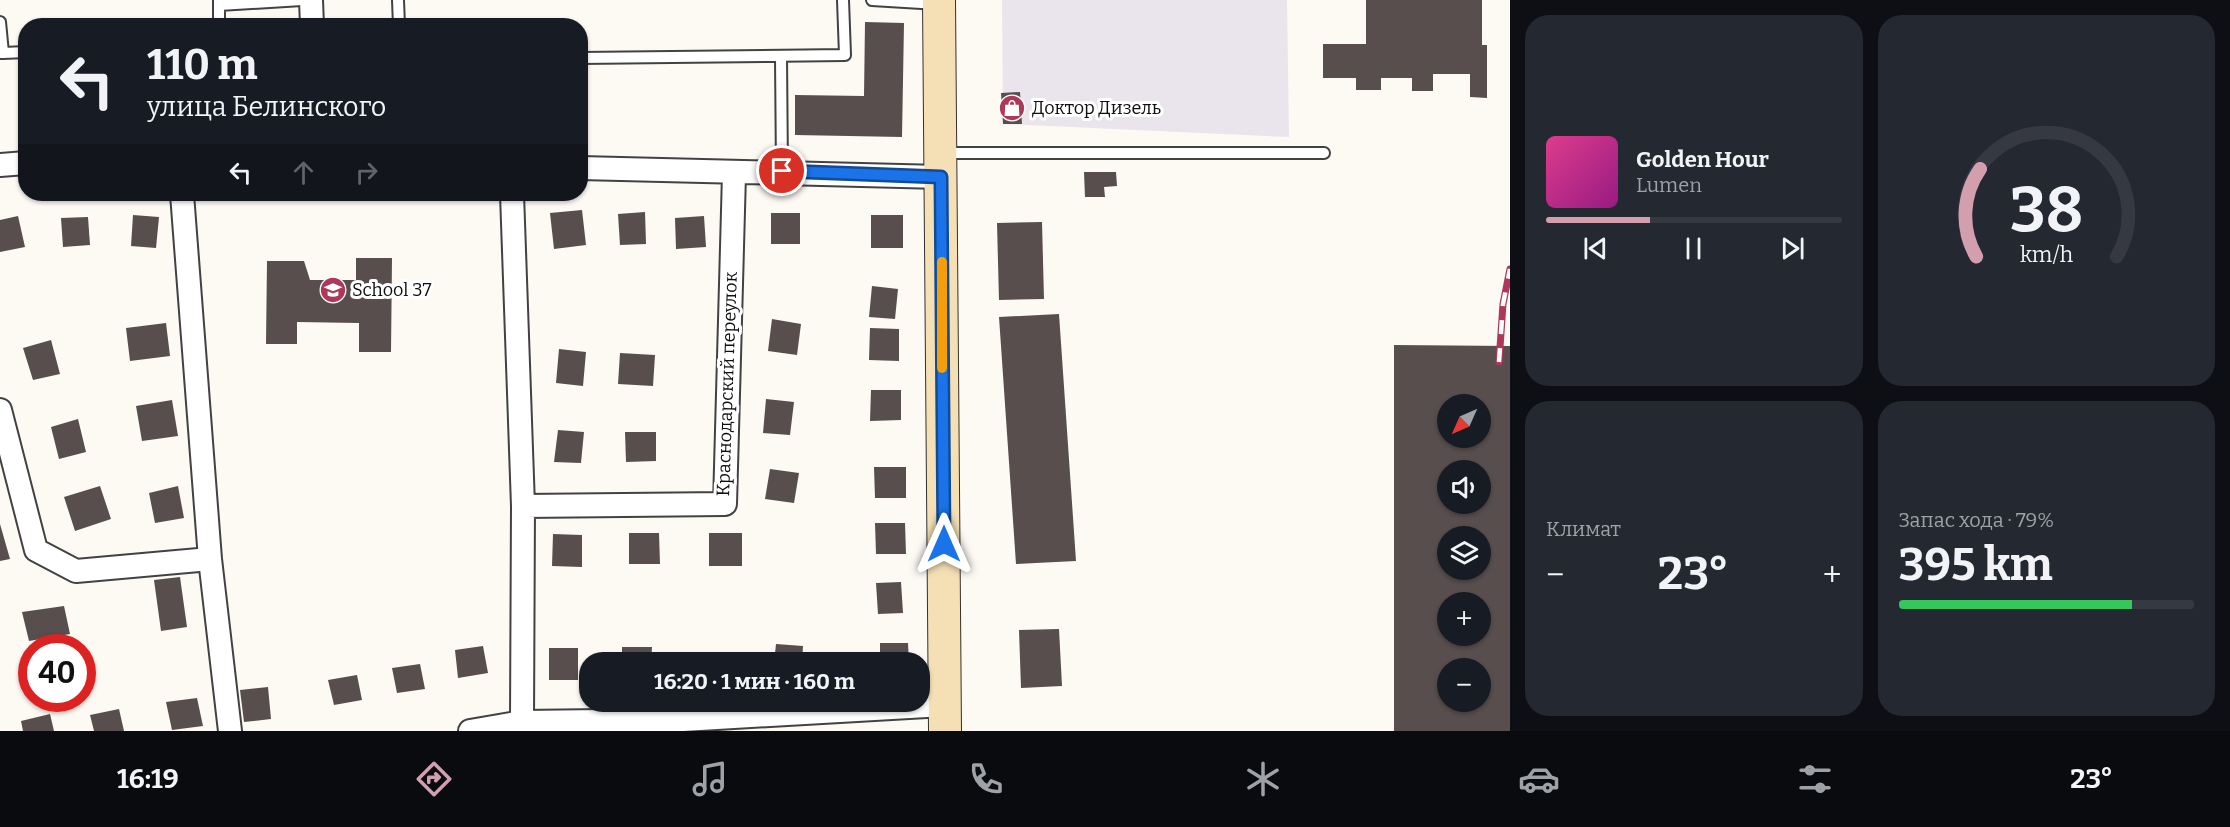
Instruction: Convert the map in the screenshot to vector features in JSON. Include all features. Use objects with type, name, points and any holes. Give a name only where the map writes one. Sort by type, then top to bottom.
[{"type":"street","points":[[311,0],[312,18]]},
{"type":"street","points":[[470,731],[522,722],[682,725],[945,718],[939,2]]},
{"type":"street","points":[[0,165],[18,164]]},
{"type":"street","points":[[588,168],[734,174],[941,165]]},
{"type":"street","name":"Краснодарский переулок","points":[[523,506],[725,504],[734,174]]},
{"type":"street","points":[[183,201],[210,559],[230,731]]},
{"type":"street","points":[[512,201],[523,506],[522,722]]},
{"type":"street","points":[[0,410],[36,550],[76,571],[210,559]]},
{"type":"lane","points":[[219,18],[219,2],[302,0]]},
{"type":"lane","points":[[398,0],[399,18]]},
{"type":"lane","points":[[588,58],[845,55],[843,0]]},
{"type":"lane","points":[[872,0],[939,2]]},
{"type":"lane","points":[[0,21],[2,53],[18,52]]},
{"type":"lane","points":[[781,57],[782,171]]},
{"type":"lane","points":[[941,165],[1324,153]]},
{"type":"shaded area","points":[[1002,0],[1287,0],[1289,137],[1003,124]]},
{"type":"building","points":[[1366,0],[1482,0],[1482,45],[1487,45],[1487,98],[1470,97],[1470,74],[1433,74],[1433,91],[1412,91],[1412,78],[1381,78],[1381,90],[1356,90],[1356,78],[1323,78],[1323,44],[1366,44]]},
{"type":"building","points":[[865,22],[904,23],[902,137],[795,135],[795,95],[864,96]]},
{"type":"building","name":"Доктор Дизель","points":[[1020,92],[1022,124],[1003,124],[1001,93]]},
{"type":"building","points":[[1084,172],[1116,172],[1117,186],[1104,187],[1105,197],[1085,197]]},
{"type":"building","points":[[582,210],[586,245],[554,249],[550,213]]},
{"type":"building","points":[[645,212],[646,244],[620,245],[618,214]]},
{"type":"building","points":[[771,213],[800,213],[800,244],[771,244]]},
{"type":"building","points":[[133,215],[159,217],[156,248],[131,246]]},
{"type":"building","points":[[871,215],[903,215],[903,248],[871,248]]},
{"type":"building","points":[[18,216],[25,247],[0,252],[0,220]]},
{"type":"building","points":[[704,216],[706,247],[676,249],[675,218]]},
{"type":"building","points":[[88,217],[90,245],[63,247],[61,218]]},
{"type":"building","points":[[1042,222],[1044,299],[999,300],[997,223]]},
{"type":"building","points":[[356,258],[392,258],[391,352],[359,352],[359,323],[297,322],[297,344],[266,344],[267,261],[304,261],[310,280],[356,280]]},
{"type":"building","points":[[872,286],[898,289],[895,319],[869,317]]},
{"type":"building","points":[[1059,314],[1076,561],[1016,564],[999,317]]},
{"type":"building","points":[[772,319],[801,324],[797,355],[768,351]]},
{"type":"building","points":[[166,323],[170,356],[130,361],[126,328]]},
{"type":"building","points":[[870,328],[899,329],[899,361],[869,360]]},
{"type":"building","points":[[51,340],[60,374],[33,380],[23,348]]},
{"type":"building","points":[[1394,345],[1510,346],[1510,731],[1394,731]]},
{"type":"building","points":[[559,349],[586,352],[583,386],[556,383]]},
{"type":"building","points":[[620,353],[655,355],[653,386],[618,384]]},
{"type":"building","points":[[871,390],[901,390],[901,420],[870,421]]},
{"type":"building","points":[[766,399],[794,402],[790,435],[763,433]]},
{"type":"building","points":[[172,400],[178,436],[142,441],[136,406]]},
{"type":"building","points":[[78,419],[86,452],[59,459],[51,427]]},
{"type":"building","points":[[558,430],[584,432],[581,463],[554,462]]},
{"type":"building","points":[[625,432],[656,432],[656,461],[626,462]]},
{"type":"building","points":[[874,467],[906,467],[906,498],[875,498]]},
{"type":"building","points":[[770,469],[799,473],[794,503],[765,499]]},
{"type":"building","points":[[100,486],[111,519],[75,531],[64,497]]},
{"type":"building","points":[[178,486],[184,518],[155,523],[149,493]]},
{"type":"building","points":[[875,523],[905,523],[906,554],[876,554]]},
{"type":"building","points":[[0,524],[10,559],[0,561]]},
{"type":"building","points":[[629,533],[659,533],[660,564],[629,564]]},
{"type":"building","points":[[709,533],[742,533],[742,566],[709,566]]},
{"type":"building","points":[[553,534],[582,535],[582,567],[552,566]]},
{"type":"building","points":[[180,577],[187,627],[161,631],[154,580]]},
{"type":"building","points":[[901,582],[903,613],[878,614],[876,583]]},
{"type":"building","points":[[64,606],[70,634],[27,634],[22,612]]},
{"type":"building","points":[[1059,629],[1062,686],[1021,688],[1019,630]]},
{"type":"building","points":[[880,643],[908,643],[908,652],[880,652]]},
{"type":"building","points":[[776,644],[803,646],[803,652],[775,652]]},
{"type":"building","points":[[483,646],[488,673],[458,678],[455,650]]},
{"type":"building","points":[[622,647],[652,647],[652,652],[622,652]]},
{"type":"building","points":[[549,648],[578,648],[578,680],[549,680]]},
{"type":"building","points":[[420,664],[425,689],[397,693],[392,668]]},
{"type":"building","points":[[357,675],[362,700],[334,705],[328,680]]},
{"type":"building","points":[[268,687],[271,719],[244,722],[240,690]]},
{"type":"building","points":[[197,698],[203,726],[172,730],[166,702]]},
{"type":"building","points":[[119,709],[124,731],[94,731],[90,715]]},
{"type":"building","points":[[50,714],[54,731],[23,731],[21,721]]},
{"type":"railway","points":[[1499,362],[1503,304],[1510,269]]},
{"type":"slow traffic","points":[[942,262],[942,368]]},
{"type":"place","name":"Доктор Дизель","points":[[1012,108]]},
{"type":"place","name":"School 37","points":[[333,290]]},
{"type":"route","points":[[782,171],[941,177],[944,544]]}]
